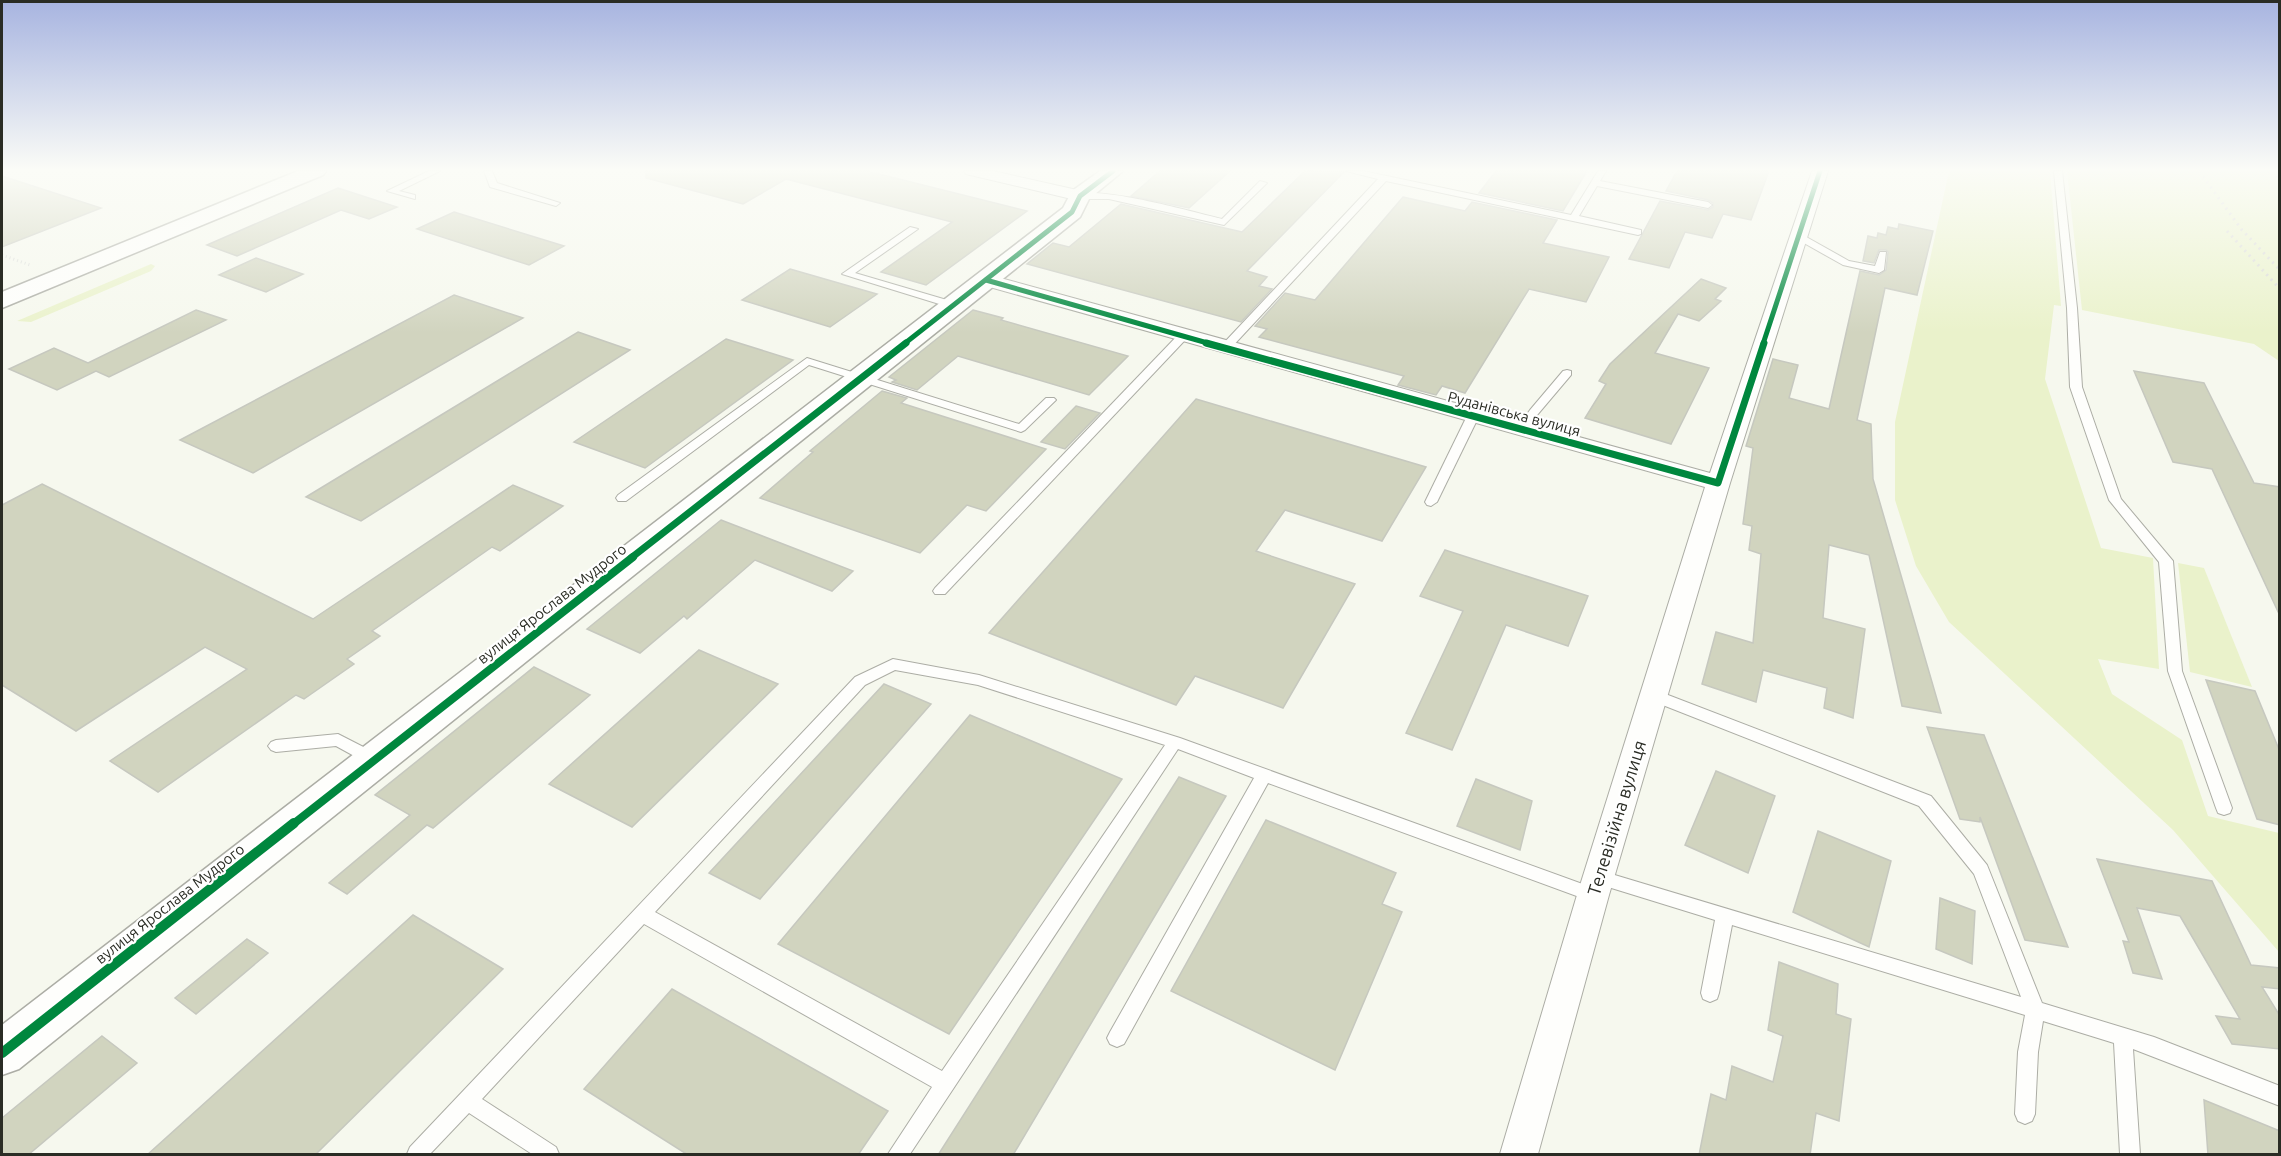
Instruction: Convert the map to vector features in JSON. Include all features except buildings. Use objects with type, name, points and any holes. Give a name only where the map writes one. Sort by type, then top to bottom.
[{"type":"street","points":[[2,301],[186,225]]},
{"type":"street","name":"вулиця Ярослава Мудрого","points":[[2,1053],[1056,225]]},
{"type":"street","points":[[1718,483],[1771,326],[1802,225]]},
{"type":"street","name":"Руданівська вулиця","points":[[986,280],[1718,483]]},
{"type":"street","name":"Телевізійна вулиця","points":[[1520,1155],[1596,886],[1718,483]]},
{"type":"lane","points":[[1225,348],[1340,225]]},
{"type":"lane","points":[[1606,225],[1638,232]]},
{"type":"lane","points":[[2064,225],[2072,308],[2076,387],[2115,500],[2166,561],[2175,671],[2224,808]]},
{"type":"lane","points":[[913,229],[847,274],[954,305]]},
{"type":"lane","points":[[1798,236],[1846,263],[1879,270],[1883,254]]},
{"type":"lane","points":[[940,591],[1183,336]]},
{"type":"lane","points":[[622,498],[807,361],[1021,428],[1050,400]]},
{"type":"lane","points":[[1522,430],[1567,373]]},
{"type":"lane","points":[[1431,502],[1473,416]]},
{"type":"lane","points":[[417,1155],[860,681],[893,664],[979,680],[1176,742],[1264,775],[1596,886],[1725,916],[2154,1046],[2280,1096]]},
{"type":"lane","points":[[1654,696],[1925,801],[1982,870],[2035,1010],[2028,1052],[2025,1114]]},
{"type":"lane","points":[[276,746],[338,740],[375,760]]},
{"type":"lane","points":[[898,1155],[1176,742]]},
{"type":"lane","points":[[1117,1038],[1264,775]]},
{"type":"lane","points":[[643,914],[946,1084]]},
{"type":"lane","points":[[1710,993],[1725,916]]},
{"type":"lane","points":[[2122,1037],[2130,1155]]},
{"type":"lane","points":[[468,1101],[549,1155]]},
{"type":"path","points":[[2,255],[36,268]]},
{"type":"green space","points":[[1937,225],[2054,225],[2061,306],[2054,305],[2045,379],[2101,548],[2153,558],[2159,669],[2098,659],[2112,694],[2182,740],[2208,816],[2279,833],[2279,952],[2173,830],[1949,622],[1916,566],[1895,500],[1895,422]]},
{"type":"green space","points":[[2073,225],[2279,225],[2279,361],[2254,344],[2082,310]]},
{"type":"green space","points":[[151,264],[155,266],[151,271],[31,322],[17,321]]},
{"type":"green space","points":[[2178,563],[2204,568],[2252,687],[2190,672]]},
{"type":"railway","points":[[2238,225],[2280,270]]},
{"type":"railway","points":[[2227,231],[2280,289]]},
{"type":"cycle path","points":[[2,1053],[1056,225]]},
{"type":"cycle path","points":[[986,280],[1718,483],[1802,225]]}]
